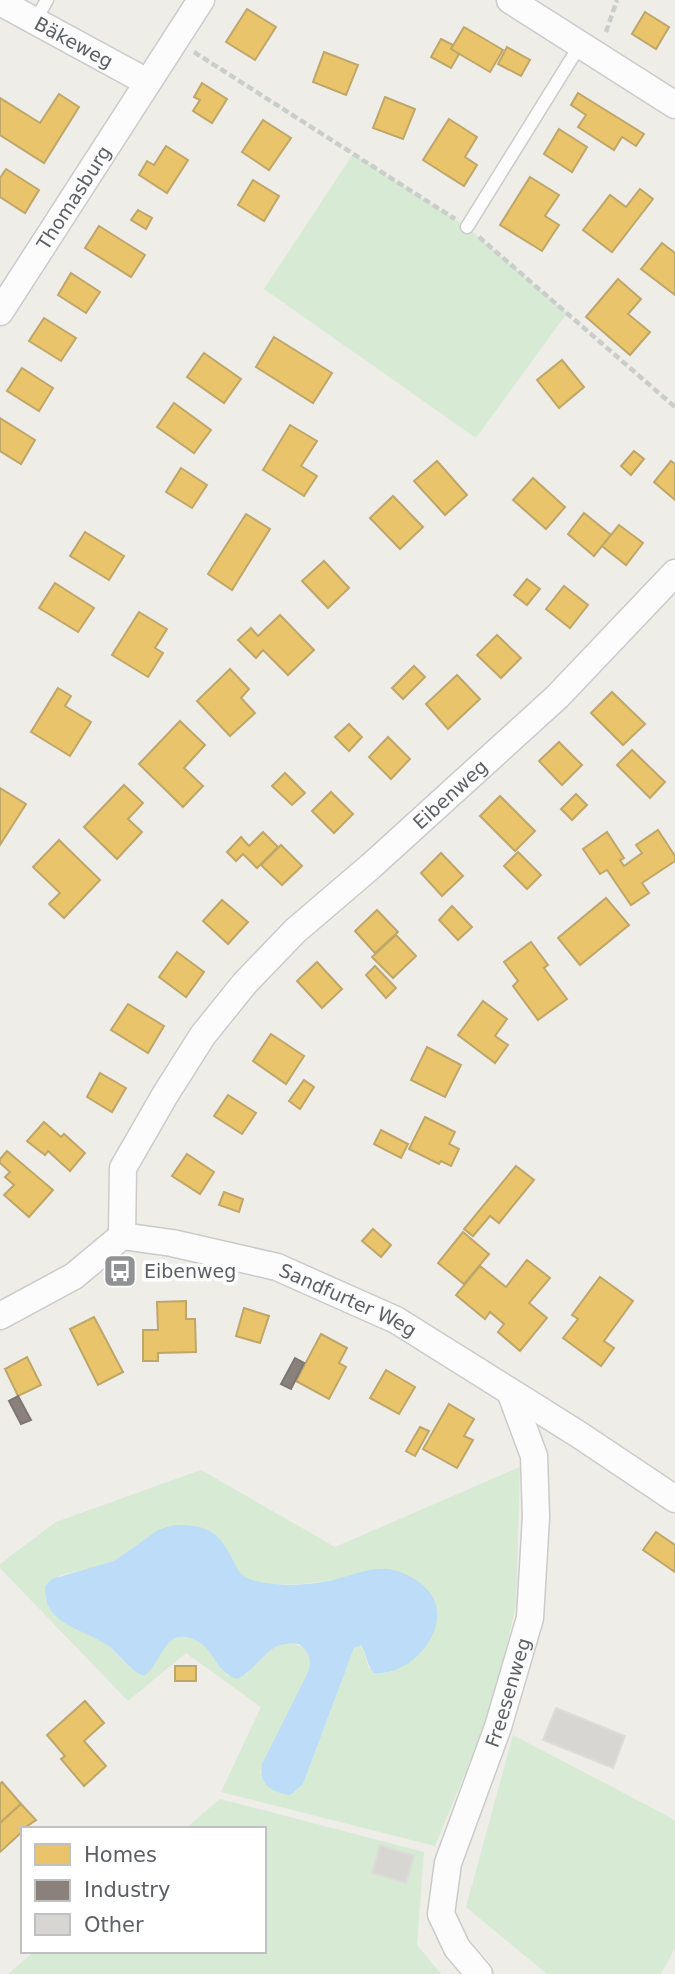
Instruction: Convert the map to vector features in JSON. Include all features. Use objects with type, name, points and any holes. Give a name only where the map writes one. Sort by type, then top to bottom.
[{"type":"street","name":"Thomasburg","points":[[0,312],[201,0]]},
{"type":"street","points":[[510,0],[675,105]]},
{"type":"street","name":"Bäkeweg","points":[[0,2],[41,10],[147,82]]},
{"type":"street","name":"Eibenweg","points":[[122,1236],[123,1168],[203,1035],[245,983],[295,931],[558,697],[675,573]]},
{"type":"street","points":[[0,1316],[74,1276],[122,1236]]},
{"type":"street","name":"Sandfurter Weg","points":[[122,1236],[172,1243],[277,1267],[396,1320],[578,1434],[675,1499]]},
{"type":"street","name":"Freesenweg","points":[[479,1974],[457,1948],[441,1914],[448,1863],[498,1727],[530,1618],[536,1517],[534,1455],[512,1394]]},
{"type":"lane","points":[[467,227],[589,50]]},
{"type":"path","points":[[589,50],[617,0]]},
{"type":"path","points":[[176,41],[467,227],[675,407]]},
{"type":"green space","points":[[353,154],[467,227],[567,313],[476,438],[264,289]]},
{"type":"green space","points":[[520,1467],[516,1605],[493,1705],[435,1846],[221,1792],[261,1707],[186,1653],[128,1701],[0,1568],[0,1564],[56,1522],[201,1470],[335,1547]],"holes":[[[158,1530],[229,1553],[237,1569],[252,1581],[287,1584],[332,1580],[386,1674],[369,1668],[360,1645],[354,1648],[303,1784],[260,1773],[308,1672],[310,1662],[305,1649],[293,1644],[278,1645],[263,1654],[247,1674],[227,1676],[205,1646],[181,1636],[168,1641],[144,1676],[100,1640],[65,1622],[51,1608],[45,1597],[60,1575],[114,1561]]]},
{"type":"green space","points":[[513,1735],[675,1820],[675,1948],[661,1974],[547,1974],[466,1907]]},
{"type":"green space","points":[[220,1799],[424,1852],[417,1945],[441,1974],[8,1974],[33,1953],[266,1953],[266,1827],[187,1827]]},
{"type":"water","points":[[174,1525],[212,1532],[224,1544],[240,1573],[258,1582],[310,1584],[374,1569],[385,1569],[407,1575],[420,1583],[432,1596],[437,1611],[436,1626],[419,1654],[405,1665],[390,1672],[374,1673],[361,1645],[354,1648],[303,1784],[290,1795],[267,1786],[261,1771],[308,1672],[309,1656],[299,1644],[278,1646],[237,1679],[224,1672],[203,1645],[186,1637],[177,1637],[165,1647],[151,1670],[144,1676],[130,1667],[110,1647],[58,1618],[48,1606],[45,1586],[52,1579],[114,1561],[158,1530]]},
{"type":"building: Homes","points":[[247,9],[276,27],[255,60],[226,42]]},
{"type":"building: Homes","points":[[645,12],[669,27],[656,49],[632,34]]},
{"type":"building: Homes","points":[[464,27],[503,50],[490,72],[451,49]]},
{"type":"building: Homes","points":[[441,39],[453,45],[451,49],[459,54],[451,68],[431,57]]},
{"type":"building: Homes","points":[[507,47],[530,60],[521,76],[498,64]]},
{"type":"building: Homes","points":[[324,52],[358,65],[346,95],[313,82]]},
{"type":"building: Homes","points":[[202,83],[227,99],[212,123],[193,111],[200,100],[194,97]]},
{"type":"building: Homes","points":[[578,93],[644,134],[636,146],[622,137],[614,150],[578,127],[586,115],[571,105]]},
{"type":"building: Homes","points":[[59,94],[79,107],[44,163],[0,135],[0,98],[40,123]]},
{"type":"building: Homes","points":[[385,97],[415,109],[403,139],[373,128]]},
{"type":"building: Homes","points":[[449,119],[477,137],[465,157],[477,165],[464,186],[423,160]]},
{"type":"building: Homes","points":[[263,120],[291,138],[269,170],[242,152]]},
{"type":"building: Homes","points":[[559,129],[587,147],[572,172],[544,154]]},
{"type":"building: Homes","points":[[166,146],[188,160],[167,193],[139,175],[147,161],[154,165]]},
{"type":"building: Homes","points":[[6,169],[39,190],[25,213],[0,197],[0,178]]},
{"type":"building: Homes","points":[[530,177],[559,195],[545,216],[559,225],[542,251],[500,225]]},
{"type":"building: Homes","points":[[253,180],[279,196],[264,221],[238,205]]},
{"type":"building: Homes","points":[[640,189],[653,199],[612,252],[583,230],[610,195],[626,207]]},
{"type":"building: Homes","points":[[138,210],[152,218],[146,229],[131,220]]},
{"type":"building: Homes","points":[[99,226],[145,255],[131,277],[85,248]]},
{"type":"building: Homes","points":[[662,243],[675,253],[675,295],[641,269]]},
{"type":"building: Homes","points":[[71,273],[100,292],[86,313],[58,295]]},
{"type":"building: Homes","points":[[618,279],[641,299],[628,314],[650,332],[630,355],[586,317]]},
{"type":"building: Homes","points":[[44,318],[76,338],[61,361],[29,341]]},
{"type":"building: Homes","points":[[274,337],[332,373],[313,403],[256,367]]},
{"type":"building: Homes","points":[[204,353],[241,379],[224,403],[187,377]]},
{"type":"building: Homes","points":[[562,360],[584,387],[559,408],[537,380]]},
{"type":"building: Homes","points":[[22,368],[53,388],[39,411],[7,391]]},
{"type":"building: Homes","points":[[174,403],[211,430],[194,453],[157,427]]},
{"type":"building: Homes","points":[[0,418],[35,440],[21,464],[0,451]]},
{"type":"building: Homes","points":[[290,425],[317,441],[301,466],[317,476],[304,496],[263,470]]},
{"type":"building: Homes","points":[[634,451],[644,459],[631,475],[621,466]]},
{"type":"building: Homes","points":[[437,461],[467,495],[445,515],[414,481]]},
{"type":"building: Homes","points":[[671,461],[675,464],[675,500],[654,482]]},
{"type":"building: Homes","points":[[181,468],[207,485],[192,508],[166,492]]},
{"type":"building: Homes","points":[[533,478],[565,507],[546,529],[513,500]]},
{"type":"building: Homes","points":[[393,496],[423,527],[400,549],[370,518]]},
{"type":"building: Homes","points":[[584,513],[611,535],[594,556],[568,534]]},
{"type":"building: Homes","points":[[246,514],[270,529],[232,590],[208,574]]},
{"type":"building: Homes","points":[[619,525],[643,543],[626,565],[602,546]]},
{"type":"building: Homes","points":[[85,532],[124,556],[109,580],[70,556]]},
{"type":"building: Homes","points":[[324,561],[349,588],[328,608],[302,581]]},
{"type":"building: Homes","points":[[527,579],[540,589],[527,605],[514,595]]},
{"type":"building: Homes","points":[[55,583],[94,608],[78,632],[39,608]]},
{"type":"building: Homes","points":[[564,586],[588,605],[570,628],[546,609]]},
{"type":"building: Homes","points":[[139,612],[167,629],[155,648],[163,653],[148,677],[112,655]]},
{"type":"building: Homes","points":[[280,615],[314,650],[288,675],[263,650],[256,658],[238,640],[251,628],[258,636]]},
{"type":"building: Homes","points":[[497,635],[521,658],[501,678],[477,655]]},
{"type":"building: Homes","points":[[414,666],[425,677],[403,699],[392,688]]},
{"type":"building: Homes","points":[[230,669],[249,689],[241,698],[255,713],[230,736],[197,701]]},
{"type":"building: Homes","points":[[457,675],[480,699],[448,729],[426,704]]},
{"type":"building: Homes","points":[[58,688],[71,696],[65,706],[91,722],[70,756],[31,732]]},
{"type":"building: Homes","points":[[612,692],[645,724],[623,745],[591,713]]},
{"type":"building: Homes","points":[[180,721],[205,745],[184,768],[203,786],[183,807],[139,764]]},
{"type":"building: Homes","points":[[349,724],[362,737],[349,751],[335,737]]},
{"type":"building: Homes","points":[[388,737],[410,759],[391,779],[369,757]]},
{"type":"building: Homes","points":[[559,742],[582,765],[562,785],[539,761]]},
{"type":"building: Homes","points":[[632,750],[665,782],[650,798],[617,765]]},
{"type":"building: Homes","points":[[285,773],[305,793],[292,805],[272,786]]},
{"type":"building: Homes","points":[[124,785],[143,803],[128,819],[142,832],[117,859],[84,827]]},
{"type":"building: Homes","points":[[0,788],[26,804],[0,845]]},
{"type":"building: Homes","points":[[331,792],[353,814],[334,833],[312,811]]},
{"type":"building: Homes","points":[[576,794],[587,805],[572,820],[561,809]]},
{"type":"building: Homes","points":[[500,796],[535,831],[515,851],[480,816]]},
{"type":"building: Homes","points":[[658,830],[675,856],[675,861],[642,883],[649,893],[631,905],[607,870],[600,874],[583,849],[607,832],[624,858],[620,860],[624,866],[642,853],[636,845]]},
{"type":"building: Homes","points":[[263,832],[278,847],[257,868],[243,854],[236,861],[227,852],[241,837],[249,846]]},
{"type":"building: Homes","points":[[59,840],[100,880],[64,918],[49,904],[60,893],[33,867]]},
{"type":"building: Homes","points":[[281,845],[302,866],[282,885],[261,865]]},
{"type":"building: Homes","points":[[518,852],[541,875],[527,889],[504,866]]},
{"type":"building: Homes","points":[[441,853],[463,876],[442,896],[421,873]]},
{"type":"building: Homes","points":[[606,898],[629,925],[580,965],[558,938]]},
{"type":"building: Homes","points":[[222,900],[248,922],[228,944],[203,921]]},
{"type":"building: Homes","points":[[452,906],[472,927],[458,940],[439,920]]},
{"type":"building: Homes","points":[[377,910],[398,932],[375,953],[355,931]]},
{"type":"building: Homes","points":[[396,935],[416,956],[393,978],[372,957]]},
{"type":"building: Homes","points":[[531,942],[548,965],[544,968],[567,999],[538,1020],[513,986],[518,981],[504,962]]},
{"type":"building: Homes","points":[[177,952],[204,972],[186,997],[159,977]]},
{"type":"building: Homes","points":[[317,962],[342,989],[322,1008],[297,981]]},
{"type":"building: Homes","points":[[375,966],[396,988],[386,998],[366,975]]},
{"type":"building: Homes","points":[[483,1001],[507,1019],[495,1036],[508,1045],[495,1063],[458,1035]]},
{"type":"building: Homes","points":[[128,1004],[164,1026],[148,1053],[111,1030]]},
{"type":"building: Homes","points":[[271,1034],[304,1056],[286,1084],[253,1061]]},
{"type":"building: Homes","points":[[427,1047],[461,1065],[445,1097],[411,1080]]},
{"type":"building: Homes","points":[[100,1073],[126,1088],[112,1112],[87,1097]]},
{"type":"building: Homes","points":[[304,1080],[314,1087],[300,1109],[289,1101]]},
{"type":"building: Homes","points":[[228,1095],[256,1113],[242,1134],[214,1116]]},
{"type":"building: Homes","points":[[425,1117],[455,1132],[449,1144],[459,1149],[451,1166],[441,1161],[439,1164],[409,1149]]},
{"type":"building: Homes","points":[[44,1122],[61,1137],[64,1134],[85,1153],[70,1171],[48,1151],[45,1155],[27,1141]]},
{"type":"building: Homes","points":[[381,1130],[408,1144],[401,1158],[374,1144]]},
{"type":"building: Homes","points":[[7,1151],[53,1190],[29,1217],[4,1195],[14,1185],[5,1177],[10,1172],[0,1163]]},
{"type":"building: Homes","points":[[187,1154],[214,1172],[200,1194],[172,1176]]},
{"type":"building: Homes","points":[[516,1166],[534,1180],[499,1223],[490,1216],[473,1236],[464,1229]]},
{"type":"building: Homes","points":[[224,1192],[243,1199],[239,1212],[219,1205]]},
{"type":"building: Homes","points":[[373,1229],[391,1245],[381,1257],[362,1241]]},
{"type":"building: Homes","points":[[463,1232],[489,1254],[464,1284],[438,1263]]},
{"type":"building: Homes","points":[[527,1260],[550,1278],[529,1303],[547,1318],[520,1351],[498,1332],[504,1324],[490,1312],[485,1319],[456,1295],[480,1266],[506,1287]]},
{"type":"building: Homes","points":[[600,1277],[633,1301],[604,1341],[614,1348],[601,1366],[563,1338],[578,1319],[572,1315]]},
{"type":"building: Homes","points":[[186,1301],[186,1319],[195,1319],[196,1352],[158,1353],[158,1361],[143,1361],[143,1330],[158,1330],[157,1302]]},
{"type":"building: Homes","points":[[244,1308],[269,1316],[260,1343],[236,1336]]},
{"type":"building: Homes","points":[[94,1317],[123,1372],[98,1385],[70,1329]]},
{"type":"building: Homes","points":[[321,1334],[347,1348],[339,1363],[346,1367],[329,1399],[296,1381]]},
{"type":"building: Homes","points":[[27,1357],[41,1385],[18,1396],[5,1369]]},
{"type":"building: Homes","points":[[386,1370],[415,1387],[399,1414],[370,1398]]},
{"type":"building: Homes","points":[[449,1404],[474,1419],[464,1436],[473,1440],[457,1468],[423,1449]]},
{"type":"building: Homes","points":[[420,1427],[429,1431],[415,1456],[406,1451]]},
{"type":"building: Homes","points":[[656,1532],[675,1545],[675,1572],[643,1550]]},
{"type":"building: Homes","points":[[175,1666],[196,1666],[196,1681],[175,1681]]},
{"type":"building: Homes","points":[[85,1701],[104,1723],[84,1741],[106,1766],[84,1786],[61,1759],[65,1756],[47,1735]]},
{"type":"building: Homes","points":[[2,1782],[21,1804],[0,1823],[0,1784]]},
{"type":"building: Homes","points":[[21,1804],[36,1820],[21,1827],[21,1833],[0,1852],[0,1823]]},
{"type":"building: Industry","points":[[295,1358],[304,1363],[291,1389],[281,1384]]},
{"type":"building: Industry","points":[[18,1396],[31,1420],[21,1424],[9,1401]]},
{"type":"building: Other","points":[[556,1708],[625,1736],[613,1768],[543,1740]]},
{"type":"building: Other","points":[[380,1845],[414,1856],[406,1883],[372,1873]]},
{"type":"place","name":"Eibenweg","points":[[120,1271]]}]
